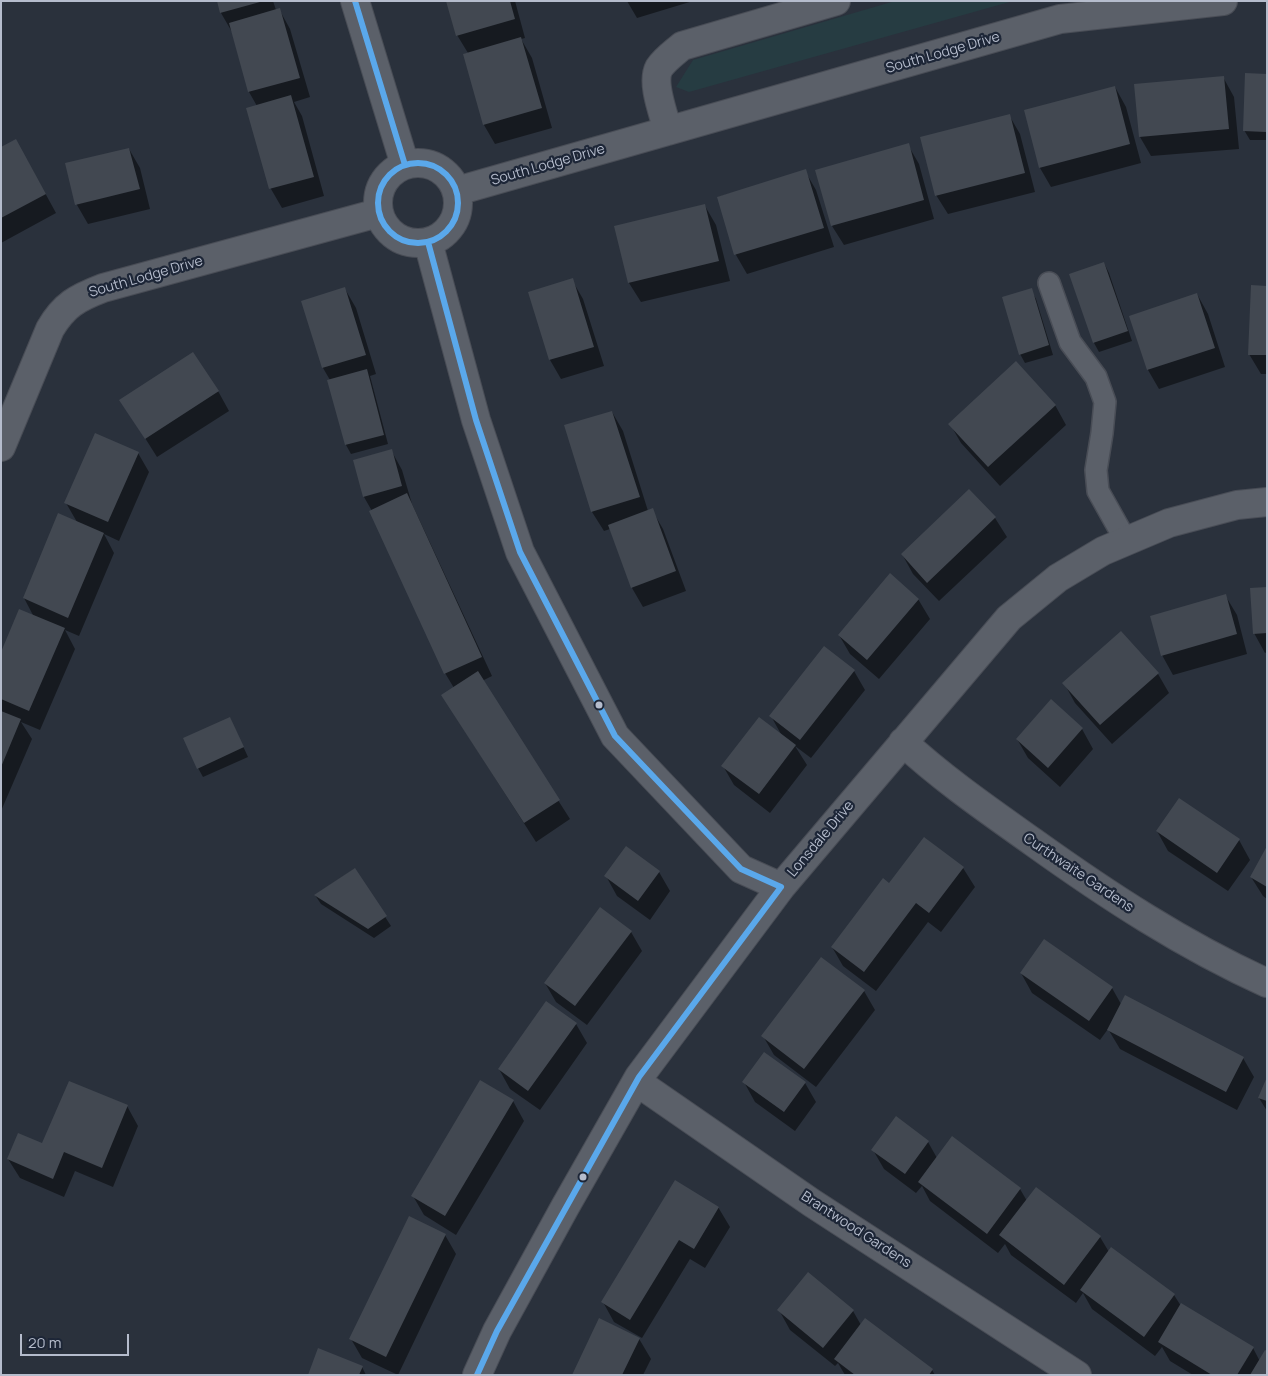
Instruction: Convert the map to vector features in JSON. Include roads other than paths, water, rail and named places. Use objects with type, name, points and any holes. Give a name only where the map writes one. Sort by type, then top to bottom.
[{"type":"street","points":[[355,1],[405,165]]},
{"type":"street","points":[[668,131],[656,86],[658,70],[667,58],[682,46],[836,1]]},
{"type":"street","name":"South Lodge Drive","points":[[457,191],[1060,19],[1223,1]]},
{"type":"street","points":[[420,163],[435,166],[448,176],[457,191],[458,205],[454,222],[442,235],[428,242],[410,243],[396,237],[385,225],[378,213],[378,200],[383,182],[392,172],[405,165],[420,163]]},
{"type":"street","name":"South Lodge Drive","points":[[1,447],[50,329],[58,315],[81,296],[103,288],[378,213]]},
{"type":"street","points":[[428,242],[476,420],[520,552],[615,736],[741,869],[781,887]]},
{"type":"street","name":"Lonsdale Drive","points":[[478,1375],[497,1332],[565,1207],[637,1082],[781,887],[1009,618],[1058,578],[1103,551],[1169,523],[1237,505],[1267,502]]},
{"type":"street","name":"Curthwaite Gardens","points":[[903,742],[993,814],[1125,906],[1231,967],[1267,983]]},
{"type":"street","name":"Brantwood Gardens","points":[[637,1082],[812,1203],[1077,1375]]},
{"type":"lane","points":[[1049,282],[1070,342],[1096,377],[1104,402],[1102,433],[1096,470],[1098,491],[1126,541]]}]
